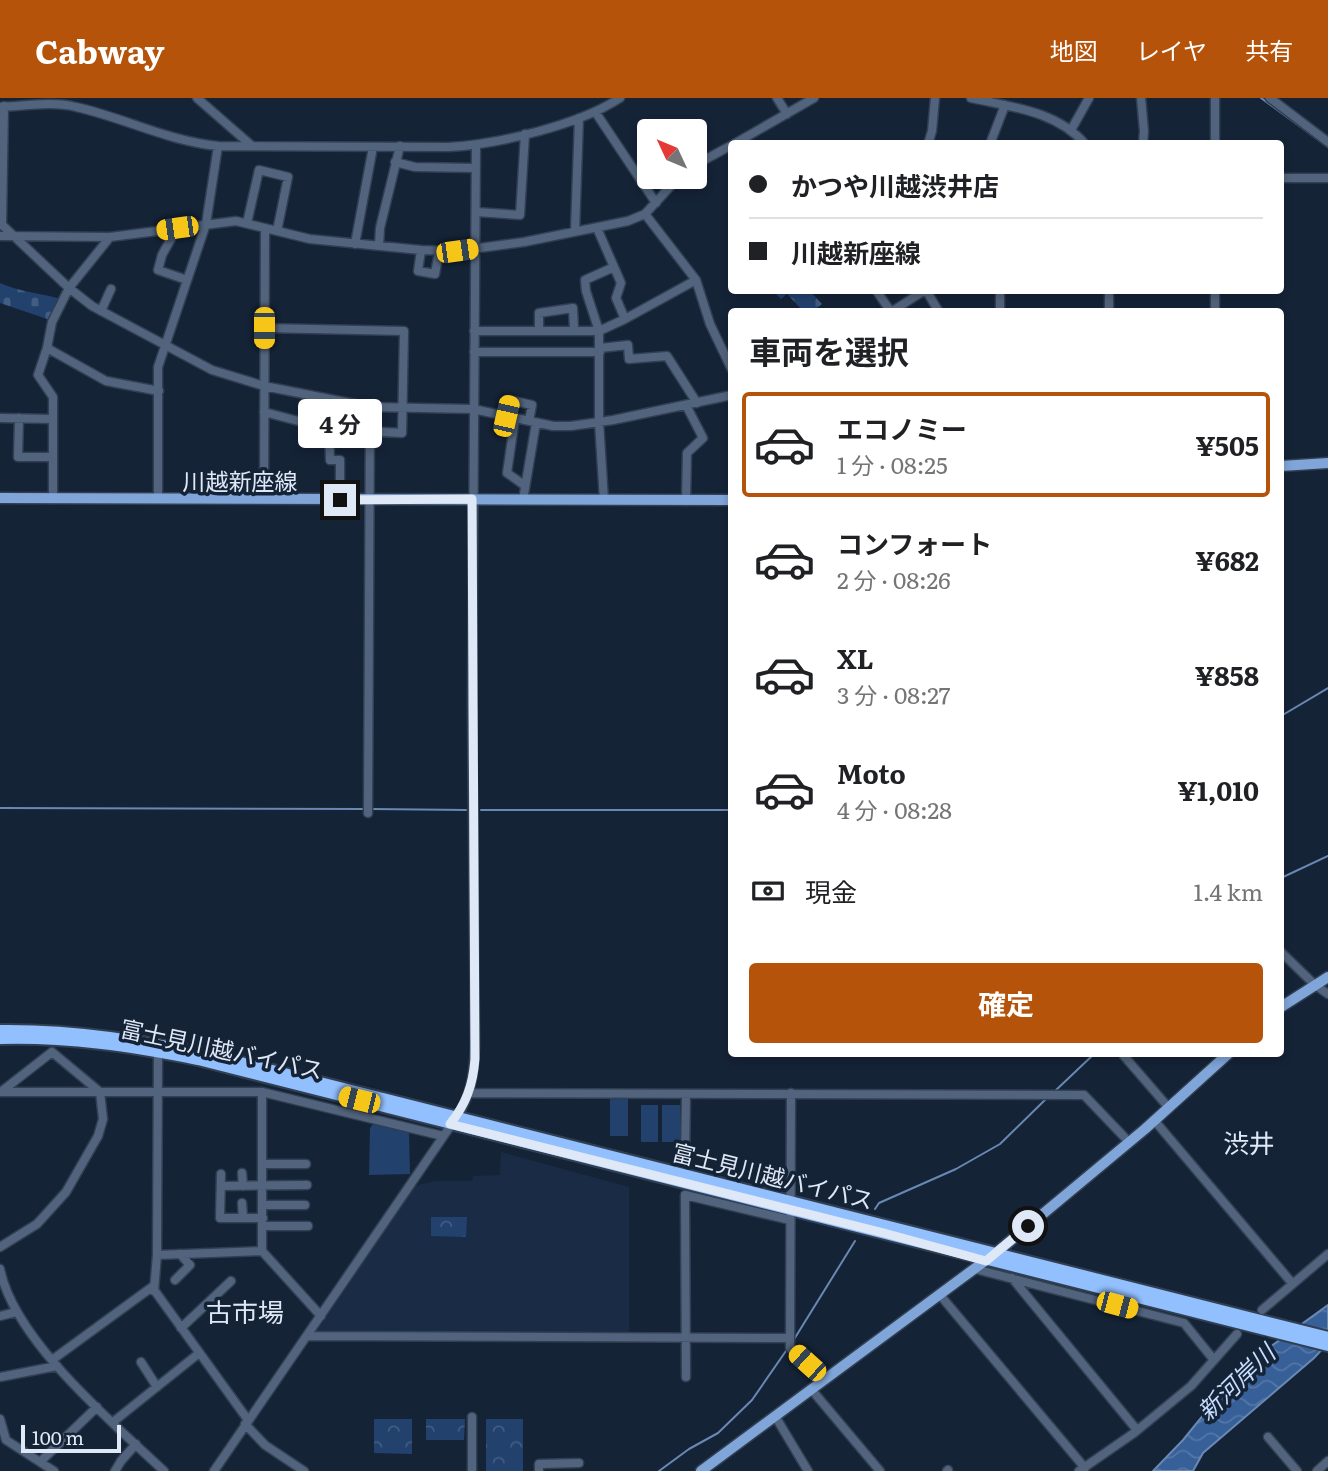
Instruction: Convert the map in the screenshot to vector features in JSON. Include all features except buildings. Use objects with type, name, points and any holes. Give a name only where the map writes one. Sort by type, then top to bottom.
[{"type":"highway","name":"富士見川越バイパス","points":[[0,1030],[82,1033],[158,1043],[986,1261],[1262,1320],[1328,1346]]},
{"type":"highway","name":"富士見川越バイパス","points":[[0,1038],[79,1041],[158,1052],[454,1120]]},
{"type":"highway","name":"富士見川越バイパス","points":[[790,1210],[997,1252],[1328,1337]]},
{"type":"main road","points":[[1284,466],[1328,463]]},
{"type":"main road","name":"川越新座線","points":[[0,498],[728,500]]},
{"type":"main road","points":[[1284,1005],[1328,977]]},
{"type":"main road","points":[[701,1471],[986,1261],[1169,1108],[1225,1057]]},
{"type":"street","points":[[65,105],[72,98]]},
{"type":"street","points":[[197,98],[251,146]]},
{"type":"street","points":[[620,98],[596,113],[476,145],[373,147],[218,146],[191,143],[75,106],[2,107],[1,223],[69,288],[102,311],[212,370],[264,386],[370,407],[473,409],[532,422],[571,426],[728,396]]},
{"type":"street","points":[[777,98],[787,114]]},
{"type":"street","points":[[740,140],[814,98]]},
{"type":"street","points":[[929,140],[935,98]]},
{"type":"street","points":[[971,98],[1036,112],[1071,130],[1081,140]]},
{"type":"street","points":[[1071,130],[1089,98]]},
{"type":"street","points":[[1141,98],[1143,140]]},
{"type":"street","points":[[1215,98],[1215,140]]},
{"type":"street","points":[[1270,98],[1328,142]]},
{"type":"street","points":[[992,140],[1006,106]]},
{"type":"street","points":[[596,113],[656,203]]},
{"type":"street","points":[[575,231],[579,118]]},
{"type":"street","points":[[476,212],[520,215],[525,134]]},
{"type":"street","points":[[214,1471],[454,1120],[469,1093],[474,1072],[472,499],[476,145]]},
{"type":"street","points":[[158,499],[158,367],[206,224],[218,146]]},
{"type":"street","points":[[379,246],[380,228],[400,146]]},
{"type":"street","points":[[355,244],[373,147]]},
{"type":"street","points":[[707,158],[728,147]]},
{"type":"street","points":[[396,162],[415,167],[476,169]]},
{"type":"street","points":[[247,223],[259,170],[288,177],[277,232]]},
{"type":"street","points":[[1284,178],[1328,178]]},
{"type":"street","points":[[0,236],[110,237],[236,222],[310,239],[439,252],[475,249],[628,221],[645,214],[668,189]]},
{"type":"street","points":[[645,214],[696,280],[710,324],[728,362]]},
{"type":"street","points":[[177,228],[162,255],[158,270],[187,280]]},
{"type":"street","points":[[597,228],[621,284],[616,299],[625,319]]},
{"type":"street","points":[[264,499],[265,230]]},
{"type":"street","points":[[53,499],[53,397],[38,375],[52,322],[69,288],[110,237]]},
{"type":"street","points":[[421,250],[418,271],[435,274],[439,252]]},
{"type":"street","points":[[604,500],[599,422],[599,331],[585,280],[614,267]]},
{"type":"street","points":[[474,331],[599,331],[696,280]]},
{"type":"street","points":[[102,311],[111,289]]},
{"type":"street","points":[[897,308],[920,294]]},
{"type":"street","points":[[539,330],[539,313],[573,308],[573,330]]},
{"type":"street","points":[[264,328],[404,331],[402,433],[329,429],[264,412]]},
{"type":"street","points":[[474,352],[600,350],[628,345],[629,359],[667,356],[697,403]]},
{"type":"street","points":[[47,348],[106,381],[159,390]]},
{"type":"street","points":[[523,500],[533,406],[510,400],[507,473],[524,485]]},
{"type":"street","points":[[686,405],[703,438],[687,453],[686,501]]},
{"type":"street","points":[[368,813],[370,407]]},
{"type":"street","points":[[0,418],[53,419]]},
{"type":"street","points":[[19,418],[18,457],[53,457]]},
{"type":"street","points":[[329,429],[330,460],[340,460],[340,500]]},
{"type":"street","points":[[1284,955],[1328,994]]},
{"type":"street","points":[[0,1092],[52,1052],[100,1092],[103,1119],[98,1136],[66,1192],[37,1224],[0,1247]]},
{"type":"street","points":[[155,1291],[158,1255],[158,1052]]},
{"type":"street","points":[[1125,1057],[1169,1108]]},
{"type":"street","points":[[0,1092],[262,1093],[443,1136]]},
{"type":"street","points":[[262,1093],[262,1251],[321,1316]]},
{"type":"street","points":[[469,1093],[1084,1095],[1129,1142]]},
{"type":"street","points":[[791,1093],[790,1348],[825,1379]]},
{"type":"street","points":[[685,1159],[686,1094]]},
{"type":"street","points":[[1154,1120],[1292,1283]]},
{"type":"street","points":[[262,1164],[306,1164]]},
{"type":"street","points":[[242,1173],[243,1186]]},
{"type":"street","points":[[220,1174],[220,1218],[308,1226]]},
{"type":"street","points":[[221,1186],[307,1185]]},
{"type":"street","points":[[686,1377],[685,1195],[790,1210]]},
{"type":"street","points":[[242,1203],[243,1218]]},
{"type":"street","points":[[262,1205],[305,1205]]},
{"type":"street","points":[[158,1255],[262,1251]]},
{"type":"street","points":[[175,1280],[190,1265],[180,1254]]},
{"type":"street","points":[[1262,1320],[1292,1283],[1328,1254]]},
{"type":"street","points":[[0,1269],[16,1312],[68,1381],[164,1471]]},
{"type":"street","points":[[975,1269],[1184,1324],[1214,1360]]},
{"type":"street","points":[[1012,1278],[1137,1430]]},
{"type":"street","points":[[181,1328],[231,1281]]},
{"type":"street","points":[[0,1377],[55,1363],[152,1287],[265,1445],[304,1471]]},
{"type":"street","points":[[940,1295],[1082,1470],[1191,1386],[1237,1334]]},
{"type":"street","points":[[0,1316],[16,1312]]},
{"type":"street","points":[[307,1336],[790,1338]]},
{"type":"street","points":[[113,1422],[198,1354]]},
{"type":"street","points":[[141,1362],[157,1387]]},
{"type":"street","points":[[811,1389],[880,1471]]},
{"type":"street","points":[[41,1461],[97,1407]]},
{"type":"street","points":[[775,1416],[808,1471]]},
{"type":"street","points":[[472,1417],[472,1471]]},
{"type":"street","points":[[0,1419],[6,1440],[54,1471]]},
{"type":"street","points":[[1268,1437],[1297,1471]]},
{"type":"street","points":[[115,1471],[136,1444]]},
{"type":"street","points":[[1317,1471],[1328,1461]]},
{"type":"street","points":[[539,1471],[539,1464],[579,1463]]},
{"type":"shaded area","points":[[501,1152],[629,1187],[629,1335],[315,1334],[415,1186],[435,1181],[472,1181],[473,1176],[500,1175]]},
{"type":"green space","points":[[0,283],[61,299],[50,320],[0,303]]},
{"type":"green space","points":[[787,294],[813,294],[822,304],[817,308],[800,308]]},
{"type":"green space","points":[[610,1099],[628,1099],[628,1136],[610,1136]]},
{"type":"green space","points":[[641,1105],[658,1105],[658,1142],[641,1142]]},
{"type":"green space","points":[[662,1105],[680,1105],[680,1142],[662,1142]]},
{"type":"green space","points":[[373,1124],[409,1133],[410,1174],[369,1175],[370,1128]]},
{"type":"green space","points":[[431,1217],[467,1217],[466,1237],[431,1236]]},
{"type":"green space","points":[[374,1419],[412,1419],[412,1454],[374,1453]]},
{"type":"green space","points":[[426,1419],[465,1419],[464,1440],[426,1440]]},
{"type":"green space","points":[[486,1419],[523,1419],[523,1471],[486,1471]]},
{"type":"water","points":[[1328,1305],[1328,1343],[1314,1358],[1203,1453],[1193,1471],[1153,1471],[1183,1440],[1222,1392],[1242,1377],[1263,1352]]},
{"type":"waterway","points":[[1261,98],[1328,147]]},
{"type":"waterway","points":[[1284,714],[1328,688]]},
{"type":"waterway","points":[[0,808],[366,809]]},
{"type":"waterway","points":[[372,809],[466,810]]},
{"type":"waterway","points":[[481,810],[728,810]]},
{"type":"waterway","points":[[1284,877],[1328,856]]},
{"type":"waterway","points":[[1055,1091],[1091,1057]]},
{"type":"waterway","points":[[875,1209],[879,1203],[956,1169],[1000,1144],[1048,1097]]},
{"type":"waterway","points":[[793,1341],[855,1241]]},
{"type":"waterway","points":[[659,1471],[689,1449],[718,1433],[752,1400],[788,1348]]},
{"type":"district","name":"渋井","points":[[1249,1141]]},
{"type":"district","name":"古市場","points":[[245,1310]]},
{"type":"route","points":[[340,500],[472,499],[475,1059],[467,1099],[450,1124],[986,1261],[1028,1226]]},
{"type":"water label","name":"新河岸川","points":[[1235,1381]]}]
